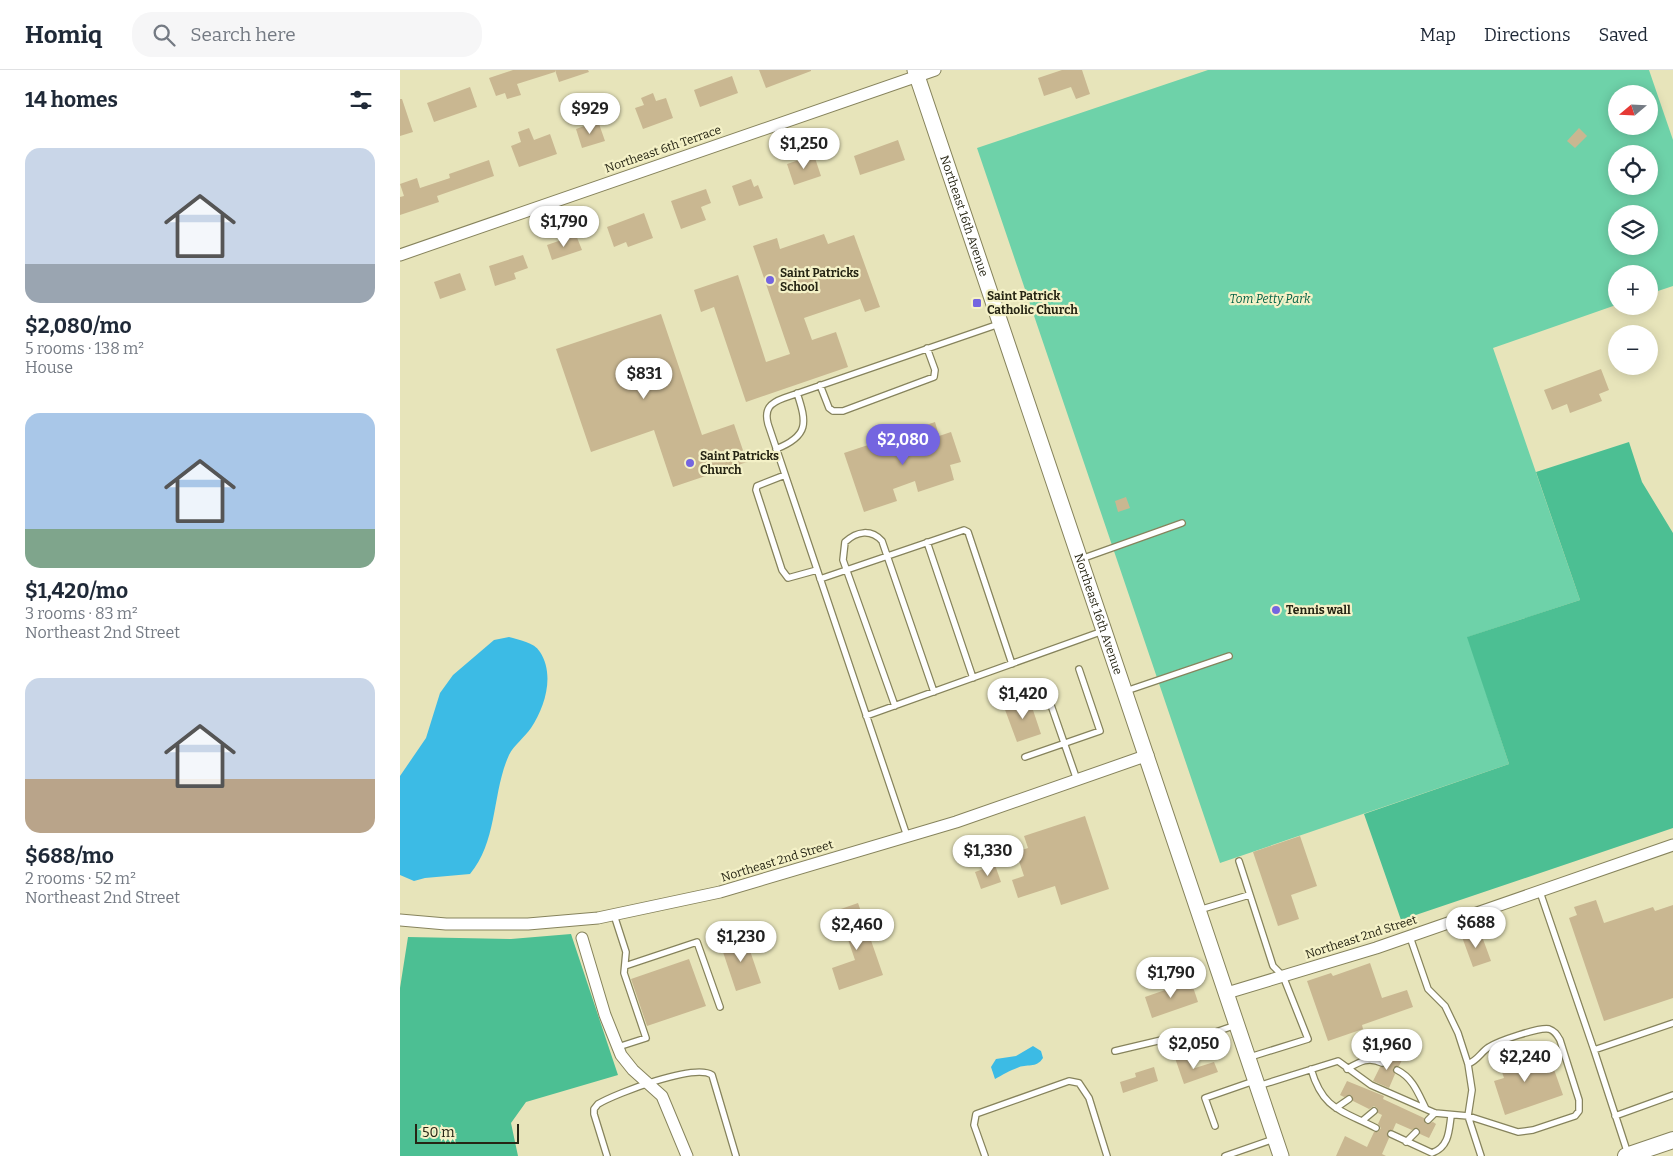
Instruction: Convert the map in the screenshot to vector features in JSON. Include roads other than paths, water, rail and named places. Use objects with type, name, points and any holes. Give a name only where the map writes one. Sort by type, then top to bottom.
[{"type":"main road","points":[[1627,1156],[1673,1140]]},
{"type":"street","name":"Northeast 6th Terrace","points":[[400,255],[916,73],[935,70]]},
{"type":"street","name":"Northeast 16th Avenue","points":[[916,73],[1250,1057],[1281,1156]]},
{"type":"street","name":"Northeast 2nd Street","points":[[400,920],[446,924],[528,924],[614,915],[720,892],[956,822],[1148,755]]},
{"type":"street","name":"Northeast 2nd Street","points":[[1227,993],[1410,936],[1673,845]]},
{"type":"street","points":[[582,938],[618,1047],[633,1070],[662,1096],[687,1156]]},
{"type":"lane","points":[[907,836],[776,449],[766,417],[768,406],[777,400],[1001,323]]},
{"type":"lane","points":[[820,385],[829,408],[833,411],[843,410],[934,378],[935,370],[928,348]]},
{"type":"lane","points":[[776,449],[794,440],[803,430],[805,419],[797,393]]},
{"type":"lane","points":[[785,475],[763,482],[757,486],[756,490],[782,570],[788,578],[817,570]]},
{"type":"lane","points":[[1081,559],[1182,523]]},
{"type":"lane","points":[[820,579],[960,531],[968,532],[1012,664]]},
{"type":"lane","points":[[895,706],[843,560],[845,542],[855,536],[864,533],[874,534],[882,541],[934,692]]},
{"type":"lane","points":[[927,542],[973,678]]},
{"type":"lane","points":[[866,716],[1105,630]]},
{"type":"lane","points":[[1126,691],[1229,656]]},
{"type":"lane","points":[[1025,757],[1100,732],[1079,669]]},
{"type":"lane","points":[[1044,685],[1077,780]]},
{"type":"lane","points":[[1239,861],[1274,966],[1283,976],[1308,1039],[1250,1057]]},
{"type":"lane","points":[[1540,892],[1594,1050],[1627,1156]]},
{"type":"lane","points":[[1200,910],[1249,895]]},
{"type":"lane","points":[[614,915],[626,952],[624,973],[646,1038],[618,1047]]},
{"type":"lane","points":[[1410,936],[1428,989],[1444,1006],[1454,1024],[1468,1064],[1472,1090],[1468,1116],[1481,1156]]},
{"type":"lane","points":[[625,966],[698,942],[720,1006]]},
{"type":"lane","points":[[1594,1050],[1673,1023]]},
{"type":"lane","points":[[1115,1051],[1170,1038],[1210,1034],[1238,1025]]},
{"type":"lane","points":[[1215,1126],[1205,1098],[1338,1061],[1371,1085],[1435,1113],[1451,1116],[1468,1116],[1518,1132],[1533,1130],[1575,1116],[1579,1111],[1579,1100],[1560,1040],[1554,1031],[1548,1029],[1537,1030],[1489,1047],[1477,1060],[1468,1064]]},
{"type":"lane","points":[[1347,1068],[1365,1059],[1374,1059],[1382,1063]]},
{"type":"lane","points":[[1311,1069],[1317,1089],[1325,1100],[1336,1108],[1376,1128]]},
{"type":"lane","points":[[607,1156],[594,1109],[602,1101],[648,1084],[698,1070],[707,1071],[712,1075],[736,1156]]},
{"type":"lane","points":[[1397,1070],[1406,1074],[1414,1084],[1426,1109]]},
{"type":"lane","points":[[985,1156],[974,1125],[976,1114],[1070,1081],[1079,1083],[1089,1098],[1107,1156]]},
{"type":"lane","points":[[1364,1089],[1371,1085]]},
{"type":"lane","points":[[1387,1100],[1393,1095]]},
{"type":"lane","points":[[1615,1116],[1673,1095]]},
{"type":"lane","points":[[1336,1108],[1349,1099]]},
{"type":"lane","points":[[1408,1110],[1415,1105]]},
{"type":"lane","points":[[1362,1121],[1374,1111]]},
{"type":"lane","points":[[1428,1120],[1435,1113]]},
{"type":"lane","points":[[1391,1134],[1432,1153],[1440,1150],[1448,1139],[1451,1116]]},
{"type":"lane","points":[[1406,1142],[1416,1132]]},
{"type":"lane","points":[[1225,1156],[1276,1138]]},
{"type":"water","points":[[509,637],[526,642],[540,652],[547,671],[544,701],[531,728],[509,755],[486,847],[470,874],[425,878],[414,881],[400,875],[400,776],[426,738],[440,693],[453,675],[494,640]]},
{"type":"water","points":[[1033,1046],[1041,1051],[1043,1058],[1037,1064],[1015,1069],[995,1079],[991,1067],[996,1059],[1016,1056]]},
{"type":"place","name":"Saint Patricks School","points":[[770,280]]},
{"type":"place","name":"Saint Patrick Catholic Church","points":[[977,303]]},
{"type":"place","name":"Saint Patricks Church","points":[[690,463]]},
{"type":"place","name":"Tennis wall","points":[[1276,610]]},
{"type":"park label","name":"Tom Petty Park","points":[[1270,299]]}]
